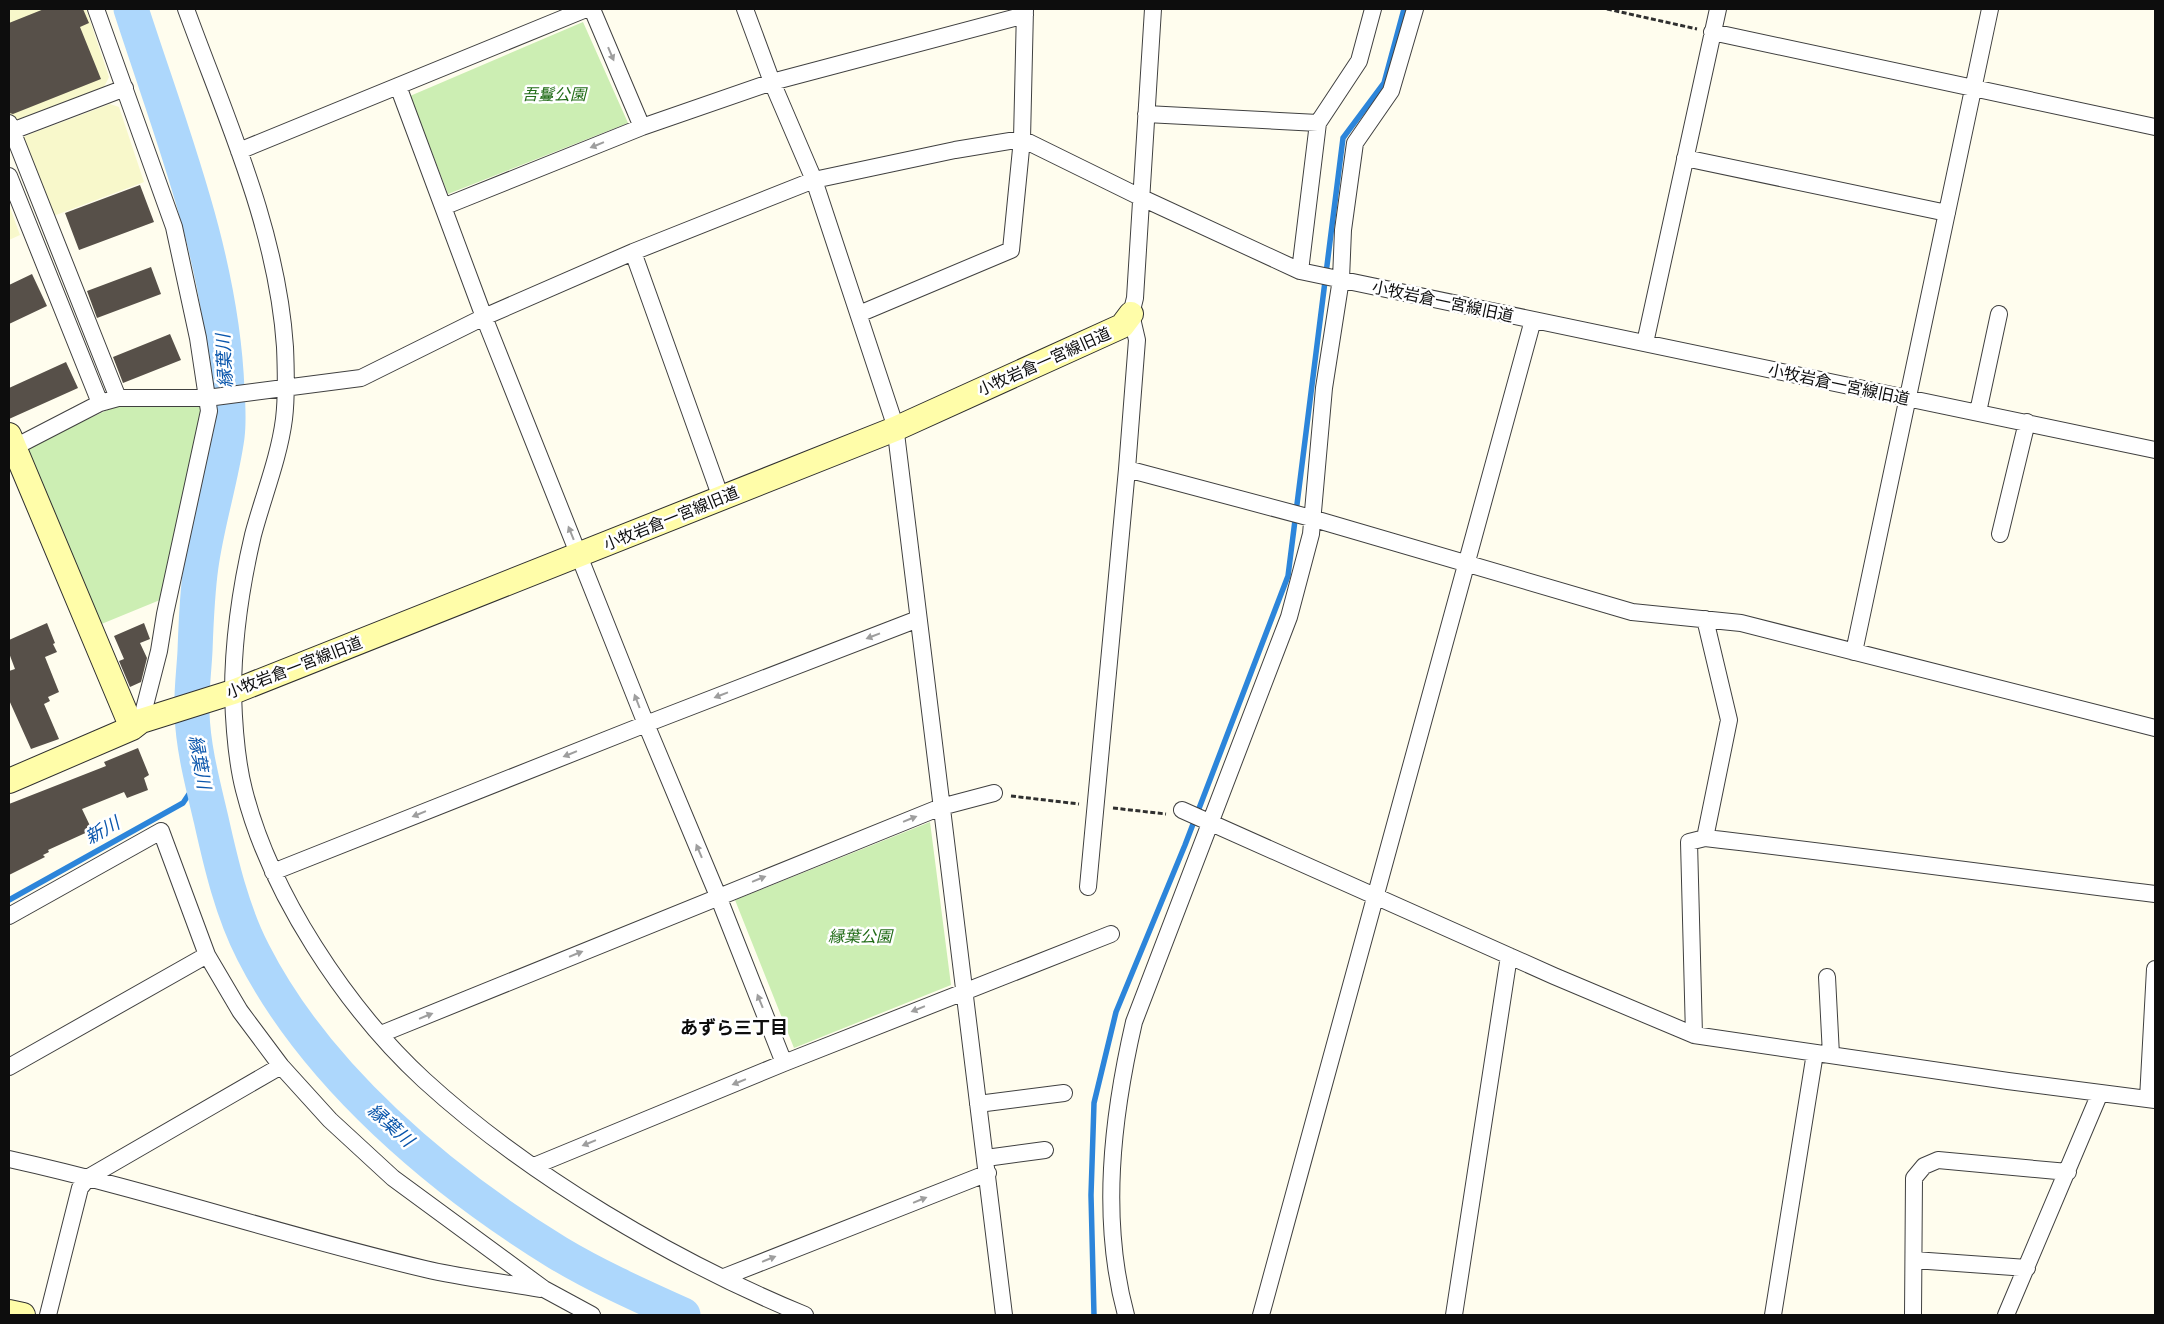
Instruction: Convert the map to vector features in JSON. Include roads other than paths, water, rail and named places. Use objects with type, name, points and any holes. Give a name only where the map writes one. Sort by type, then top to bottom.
[{"type":"street","points":[[96,9],[174,227],[212,398],[159,651],[142,722]]},
{"type":"street","points":[[186,9],[239,151],[263,222],[273,264],[285,346],[286,388],[284,422],[252,540],[225,695],[244,790],[273,872],[308,935],[342,987],[381,1034],[422,1078],[475,1123],[596,1208],[659,1244],[805,1315]]},
{"type":"street","points":[[239,151],[586,9]]},
{"type":"street","points":[[592,9],[642,127]]},
{"type":"street","points":[[745,9],[772,82],[814,180],[860,314],[895,429],[1004,1315]]},
{"type":"street","points":[[1088,887],[1127,469],[1137,340],[1131,314],[1135,298],[1152,9]]},
{"type":"street","points":[[1306,272],[1318,123],[1359,61],[1374,9]]},
{"type":"street","points":[[1126,1315],[1120,1293],[1112,1246],[1112,1171],[1115,1117],[1122,1076],[1134,1022],[1208,820],[1289,617],[1311,534],[1308,517],[1338,279],[1342,230],[1355,143],[1391,91],[1415,9]]},
{"type":"street","points":[[1645,343],[1718,9]]},
{"type":"street","points":[[1854,652],[1990,9]]},
{"type":"street","points":[[443,207],[642,127],[772,82],[1025,12],[1022,139],[1012,250],[860,314]]},
{"type":"street","points":[[1712,32],[1825,58],[2155,127]]},
{"type":"street","points":[[398,86],[484,317],[580,554],[646,724],[718,896],[784,1063]]},
{"type":"street","points":[[118,398],[10,127],[125,88]]},
{"type":"street","points":[[1146,114],[1318,123]]},
{"type":"street","points":[[142,722],[11,444],[100,403],[118,398],[212,398],[360,378],[484,317],[632,252],[814,180],[955,150],[1022,139]]},
{"type":"street","name":"小牧岩倉一宮線旧道","points":[[1022,139],[1140,197],[1306,272],[2155,450]]},
{"type":"street","points":[[1685,158],[1947,213]]},
{"type":"street","points":[[9,176],[100,403]]},
{"type":"street","points":[[632,252],[721,498]]},
{"type":"street","name":"小牧岩倉一宮線旧道","points":[[9,781],[142,722],[225,695],[895,429],[1122,326],[1131,314]]},
{"type":"street","points":[[1978,412],[1999,314]]},
{"type":"street","points":[[1261,1315],[1533,320]]},
{"type":"street","points":[[2000,534],[2027,422]]},
{"type":"street","points":[[1127,469],[1308,517],[1632,612],[1741,623],[2155,728]]},
{"type":"street","points":[[273,872],[646,724],[918,619]]},
{"type":"street","points":[[1705,619],[1729,720],[1705,838]]},
{"type":"street","points":[[381,1034],[940,807],[994,793]]},
{"type":"street","points":[[1184,810],[1375,897],[1694,1035],[1831,1056],[2152,1100],[2155,969]]},
{"type":"street","points":[[9,916],[161,831],[206,955],[240,1011],[281,1066],[330,1120],[393,1178],[544,1289],[592,1315]]},
{"type":"street","points":[[1694,1035],[1689,842],[1705,838],[1886,858],[1979,872],[2155,894]]},
{"type":"street","points":[[534,1166],[963,991],[1111,934]]},
{"type":"street","points":[[9,1067],[206,955]]},
{"type":"street","points":[[1454,1315],[1509,956]]},
{"type":"street","points":[[1827,977],[1831,1056]]},
{"type":"street","points":[[1773,1315],[1815,1053]]},
{"type":"street","points":[[48,1315],[80,1188],[89,1177],[281,1066]]},
{"type":"street","points":[[978,1104],[1064,1093]]},
{"type":"street","points":[[2006,1315],[2100,1093]]},
{"type":"street","points":[[724,1277],[987,1166],[1045,1150]]},
{"type":"street","points":[[9,1159],[89,1177],[238,1221],[427,1270],[544,1289]]},
{"type":"street","points":[[1913,1315],[1914,1178],[1924,1166],[1938,1160],[2068,1172]]},
{"type":"street","points":[[1914,1260],[2027,1268]]},
{"type":"street","points":[[9,1312],[23,1315]]},
{"type":"waterway","name":"縁葉川","points":[[131,9],[192,197],[216,292],[223,341],[228,402],[228,431],[200,577],[192,713],[194,740],[199,766],[219,853],[239,920],[253,952],[279,998],[346,1083],[385,1122],[470,1193],[558,1253],[604,1278],[683,1315]]},
{"type":"waterway","points":[[1094,1315],[1091,1195],[1094,1103],[1116,1012],[1185,845],[1288,576],[1343,138],[1384,83],[1404,9]]},
{"type":"waterway","name":"新川","points":[[9,900],[183,803],[201,776]]},
{"type":"district","name":"あずら三丁目","points":[[734,1027]]},
{"type":"park label","name":"吾鬘公園","points":[[554,94]]},
{"type":"park label","name":"縁葉公園","points":[[860,936]]}]
